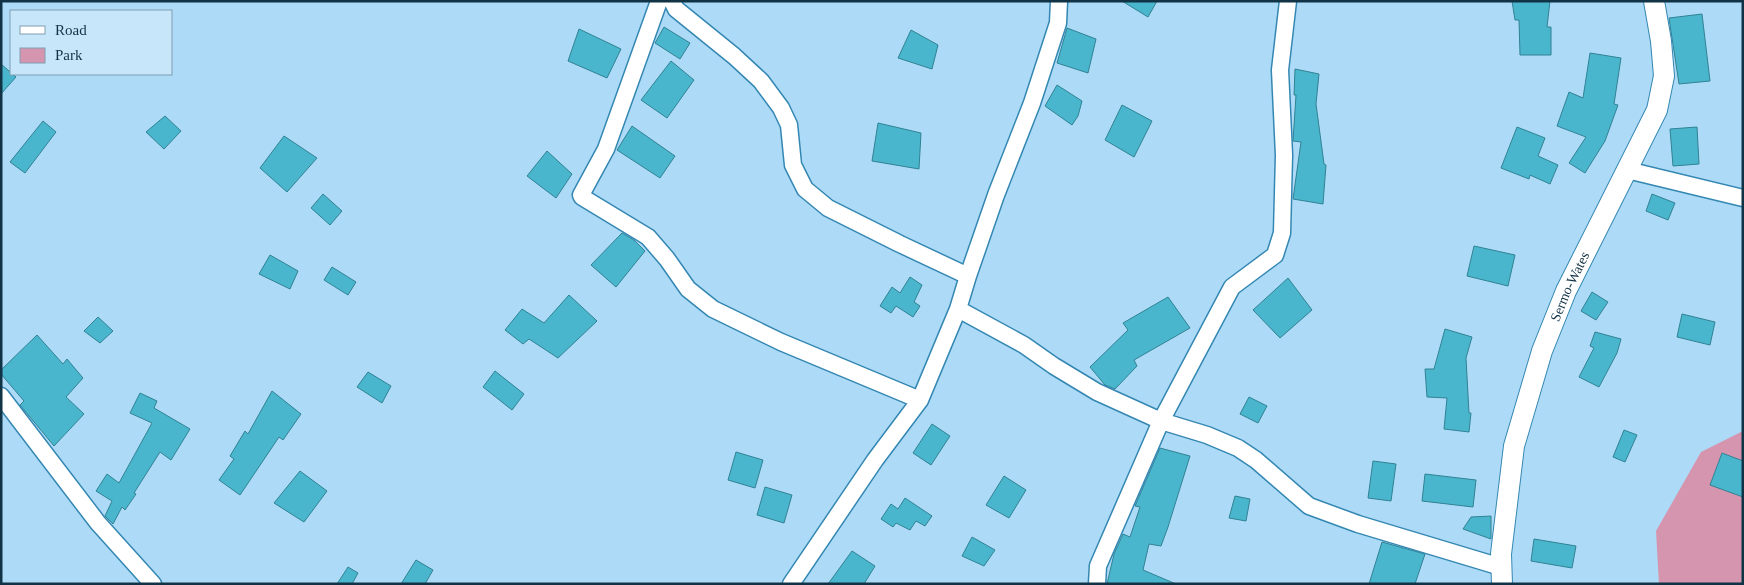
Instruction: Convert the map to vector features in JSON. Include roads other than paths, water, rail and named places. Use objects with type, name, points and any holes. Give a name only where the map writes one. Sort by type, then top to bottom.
[{"type":"main road","name":"Sermo-Wates","points":[[1502,576],[1501,554],[1514,446],[1542,351],[1566,291],[1657,110],[1664,76],[1654,1]]},
{"type":"street","points":[[659,1],[606,148],[581,195],[582,197],[648,237],[668,259],[688,289],[713,309],[781,342],[920,400]]},
{"type":"street","points":[[672,1],[676,9],[734,56],[761,81],[781,108],[789,125],[793,165],[805,189],[828,208],[968,276]]},
{"type":"street","points":[[791,584],[875,460],[920,400],[958,309],[996,195],[1032,103],[1056,32],[1059,1]]},
{"type":"street","points":[[1097,584],[1098,566],[1161,421],[1232,287],[1275,255],[1282,233],[1284,155],[1280,70],[1288,1]]},
{"type":"street","points":[[1627,170],[1743,198]]},
{"type":"street","points":[[958,309],[1024,345],[1097,392],[1161,421],[1207,435],[1238,448],[1256,460],[1309,506],[1502,576]]},
{"type":"street","points":[[1,396],[98,523],[153,584]]}]
